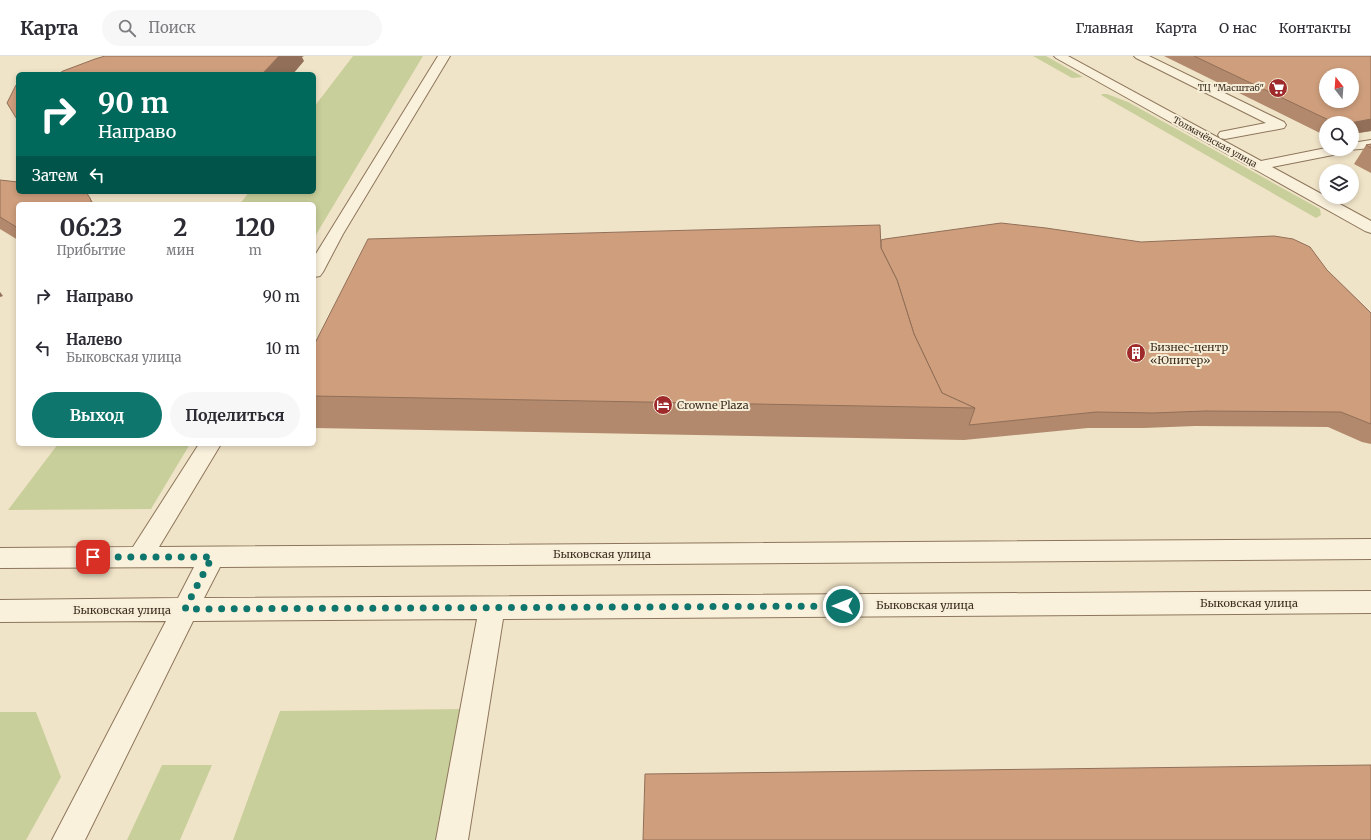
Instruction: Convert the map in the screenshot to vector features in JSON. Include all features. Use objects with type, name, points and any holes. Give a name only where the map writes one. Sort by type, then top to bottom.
[{"type":"street","points":[[316,268],[335,234],[444,56]]},
{"type":"street","name":"Толмачёвская улица","points":[[1060,56],[1258,166],[1370,223]]},
{"type":"street","name":"Толмачёвская улица","points":[[1079,56],[1319,186]]},
{"type":"street","points":[[1140,56],[1278,125],[1225,135]]},
{"type":"street","points":[[1097,91],[1117,88]]},
{"type":"street","points":[[1359,146],[1371,144]]},
{"type":"street","points":[[1258,166],[1319,154]]},
{"type":"street","name":"Толмачёвская улица","points":[[1348,204],[1370,223]]},
{"type":"street","points":[[140,557],[209,446]]},
{"type":"street","name":"Быковская улица","points":[[0,558],[1371,549]]},
{"type":"street","points":[[68,840],[212,557]]},
{"type":"street","name":"Быковская улица","points":[[0,611],[1371,602]]},
{"type":"street","points":[[452,840],[492,608]]},
{"type":"green space","points":[[353,56],[423,56],[316,235],[316,202],[242,202],[248,194],[316,194],[316,104]]},
{"type":"green space","points":[[1033,56],[1046,56],[1083,77],[1072,78]]},
{"type":"green space","points":[[1107,94],[1128,102],[1320,209],[1321,215],[1316,218],[1101,95]]},
{"type":"green space","points":[[56,446],[189,446],[151,509],[8,510]]},
{"type":"green space","points":[[465,709],[440,840],[233,840],[280,711]]},
{"type":"green space","points":[[0,712],[36,712],[61,777],[26,840],[0,840]]},
{"type":"green space","points":[[162,765],[212,765],[180,840],[127,840]]},
{"type":"building","points":[[105,56],[279,56],[264,72],[61,72]]},
{"type":"building","points":[[1194,56],[1371,56],[1371,119],[1359,121],[1359,116],[1320,116]]},
{"type":"building","points":[[16,85],[16,118],[7,103]]},
{"type":"building","points":[[0,180],[16,182],[16,194],[87,194],[91,202],[16,202],[16,227],[0,217]]},
{"type":"building","name":"Бизнес-центр «Юпитер»","points":[[1001,223],[1141,242],[1274,236],[1293,239],[1310,247],[1327,270],[1371,313],[1371,424],[1341,412],[1205,411],[1153,413],[1096,412],[969,425],[975,408],[942,393],[914,334],[897,280],[881,248],[881,240]]},
{"type":"building","points":[[880,225],[881,248],[897,280],[914,334],[942,393],[975,408],[316,396],[316,341],[368,239]]},
{"type":"building","points":[[1371,765],[1371,840],[643,840],[645,774]]},
{"type":"place","name":"ТЦ \"Масштаб\"","points":[[1278,88]]},
{"type":"place","name":"Бизнес-центр «Юпитер»","points":[[1136,353]]},
{"type":"place","name":"Crowne Plaza","points":[[663,405]]},
{"type":"route","points":[[93,557],[212,557],[185,609],[843,606]]}]
